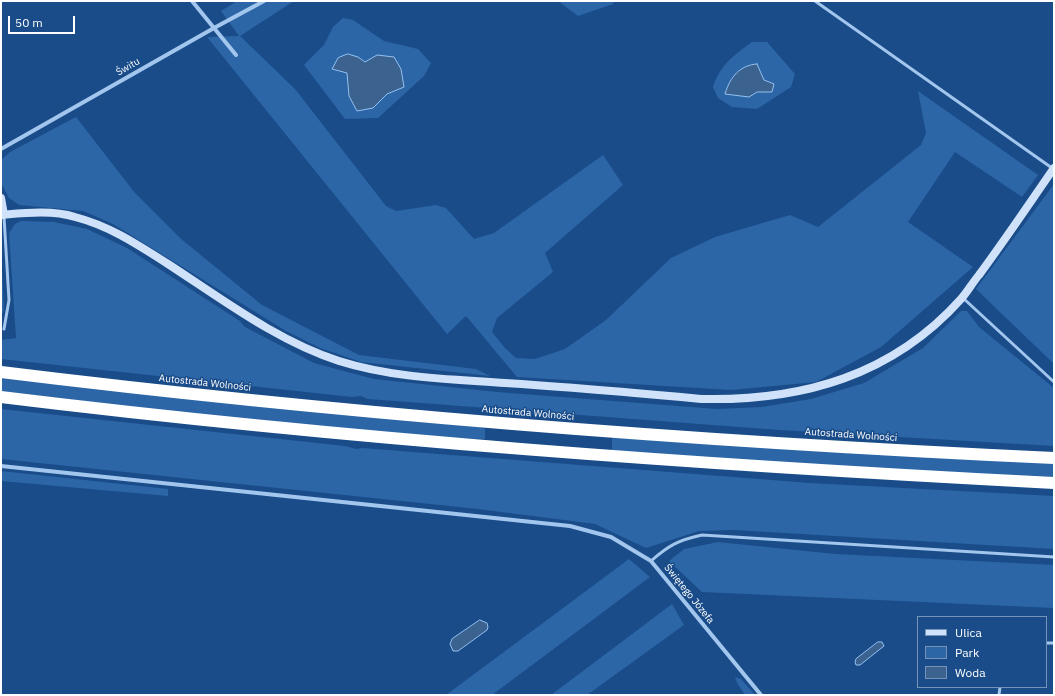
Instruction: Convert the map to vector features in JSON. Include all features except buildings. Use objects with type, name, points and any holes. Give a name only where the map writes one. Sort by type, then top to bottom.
[{"type":"highway","name":"Autostrada Wolności","points":[[1,372],[264,401],[500,423],[747,441],[1054,458]]},
{"type":"highway","points":[[1,397],[230,423],[476,446],[769,468],[1054,483]]},
{"type":"street","points":[[192,1],[236,55]]},
{"type":"street","name":"Świtu","points":[[1,149],[264,1]]},
{"type":"street","points":[[1,198],[2,215],[61,214],[74,216],[106,227],[145,249],[262,324],[299,345],[357,366],[412,376],[702,398],[737,399],[771,397],[831,383],[872,366],[918,338],[962,298],[995,254],[1054,169]]},
{"type":"street","name":"Świętego Józefa","points":[[1,466],[585,529],[611,537],[651,561],[761,695]]},
{"type":"lane","points":[[814,1],[1054,169]]},
{"type":"lane","points":[[2,215],[9,292],[4,329]]},
{"type":"lane","points":[[962,298],[1054,382]]},
{"type":"lane","points":[[651,561],[667,547],[676,542],[702,535],[1054,557]]},
{"type":"green space","points":[[237,1],[294,1],[240,36],[295,89],[386,206],[396,211],[436,205],[446,208],[474,239],[494,233],[603,155],[623,185],[545,253],[553,272],[497,318],[492,332],[505,348],[516,358],[535,359],[565,349],[606,320],[671,258],[715,237],[790,215],[818,227],[921,145],[926,133],[918,91],[1038,175],[1022,197],[955,152],[908,222],[973,267],[881,347],[816,382],[731,390],[517,377],[466,316],[447,334],[207,37],[239,36],[221,11]]},
{"type":"green space","points":[[558,1],[614,1],[613,4],[578,16]]},
{"type":"green space","points":[[343,18],[353,20],[384,41],[418,49],[431,63],[424,76],[378,118],[345,119],[304,65],[324,45],[333,27]]},
{"type":"green space","points":[[752,42],[767,42],[795,74],[791,87],[757,109],[732,107],[718,98],[713,87],[716,79],[728,61]]},
{"type":"green space","points":[[76,117],[135,193],[180,238],[262,305],[359,355],[476,369],[490,376],[361,362],[320,348],[286,331],[113,224],[83,211],[19,205],[9,198],[1,183],[1,160],[10,152]]},
{"type":"green space","points":[[1054,184],[1054,364],[976,289]]},
{"type":"green space","points":[[21,221],[54,222],[87,229],[127,248],[240,321],[245,327],[314,363],[374,379],[497,392],[717,409],[762,407],[811,399],[864,383],[923,348],[961,311],[967,311],[979,327],[1054,388],[1054,446],[779,430],[368,399],[361,396],[352,397],[1,359],[1,340],[16,338],[9,233],[15,224]]},
{"type":"green space","points":[[1,250],[4,310],[1,316]]},
{"type":"green space","points":[[1,377],[480,427],[485,429],[485,439],[442,438],[167,411],[1,391]]},
{"type":"green space","points":[[1,409],[345,446],[356,449],[362,448],[810,483],[1054,496],[1054,549],[734,530],[699,531],[646,548],[595,524],[478,509],[1,459]]},
{"type":"green space","points":[[612,438],[1054,463],[1054,478],[733,460],[612,451]]},
{"type":"green space","points":[[1,471],[168,489],[168,496],[1,481]]},
{"type":"green space","points":[[718,542],[835,554],[1054,565],[1054,608],[702,592],[669,561],[684,549]]},
{"type":"green space","points":[[629,559],[650,577],[492,695],[446,695]]},
{"type":"green space","points":[[672,604],[684,625],[587,695],[551,695]]},
{"type":"green space","points":[[735,677],[741,679],[755,695],[745,695]]},
{"type":"water","points":[[348,54],[358,57],[365,62],[377,55],[394,57],[401,69],[404,87],[387,94],[373,108],[357,111],[349,96],[347,73],[332,69],[338,58]]},
{"type":"water","points":[[757,64],[764,80],[774,84],[772,92],[757,92],[749,97],[725,94],[736,73],[741,69]]},
{"type":"water","points":[[480,620],[487,623],[487,630],[458,651],[453,651],[450,644],[452,639]]},
{"type":"water","points":[[878,642],[882,642],[884,646],[860,665],[856,665],[856,659]]}]
